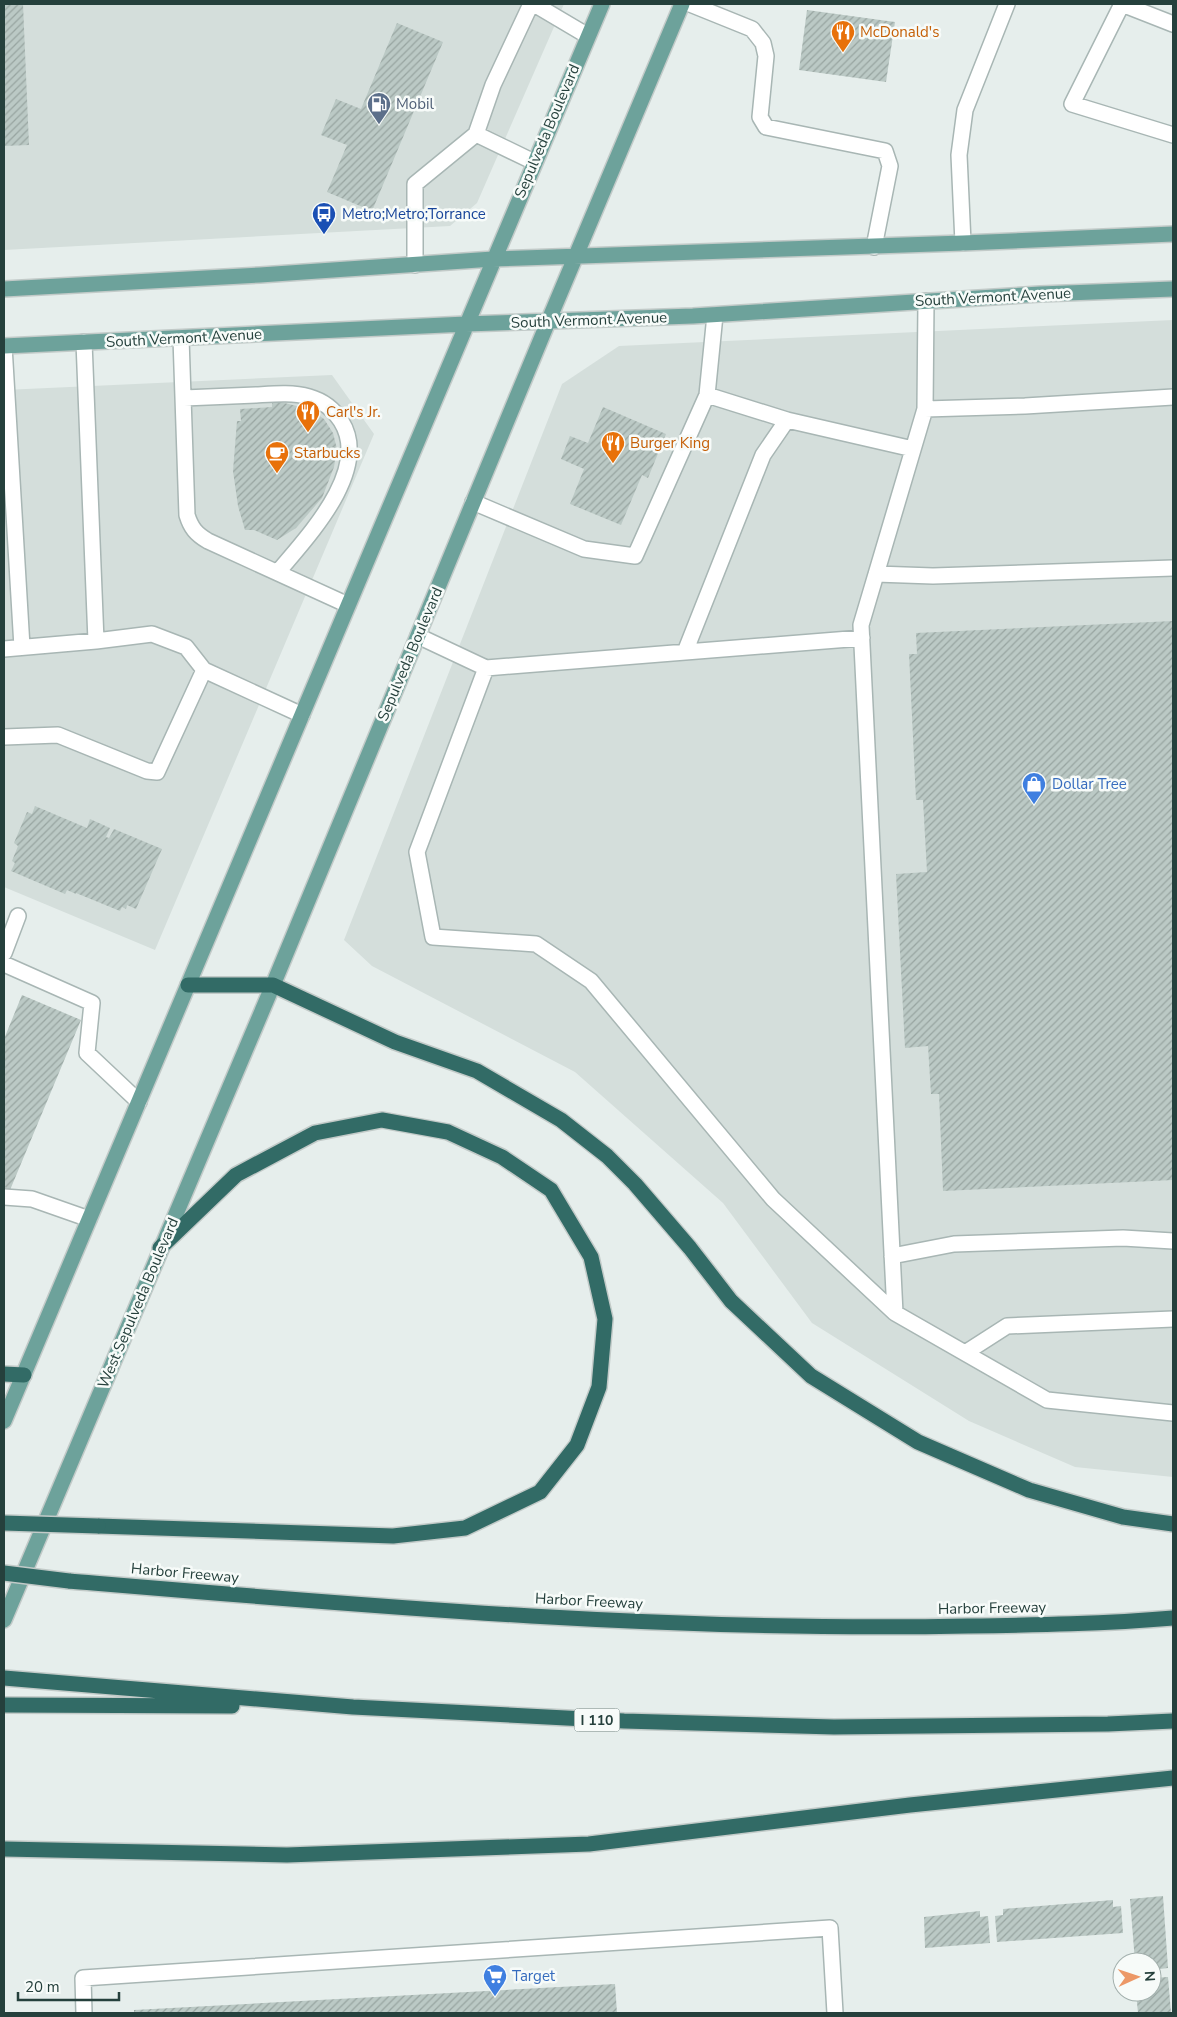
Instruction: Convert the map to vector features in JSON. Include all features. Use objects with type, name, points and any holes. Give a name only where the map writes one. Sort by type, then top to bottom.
[{"type":"highway","points":[[188,985],[273,986],[395,1042],[477,1071],[561,1120],[608,1156],[635,1184],[690,1248],[731,1301],[811,1376],[918,1442],[1029,1490],[1123,1517],[1173,1524]]},
{"type":"highway","points":[[4,1523],[393,1536],[465,1528],[540,1492],[577,1445],[599,1387],[605,1319],[591,1257],[551,1190],[502,1157],[448,1132],[382,1120],[315,1133],[236,1175],[160,1248]]},
{"type":"highway","points":[[4,1374],[24,1375]]},
{"type":"highway","name":"Harbor Freeway","points":[[4,1573],[69,1581],[336,1603],[611,1621],[869,1628],[1118,1623],[1173,1618]]},
{"type":"highway","name":"I 110","points":[[4,1678],[353,1707],[624,1721],[834,1727],[1108,1724],[1173,1721]]},
{"type":"highway","points":[[8,1705],[353,1707]]},
{"type":"highway","points":[[4,1849],[287,1855],[589,1844],[920,1804],[1173,1778]]},
{"type":"main road","name":"Sepulveda Boulevard","points":[[493,259],[602,4]]},
{"type":"main road","points":[[548,322],[682,4]]},
{"type":"main road","points":[[4,288],[260,275],[493,259],[874,247],[1173,234]]},
{"type":"main road","points":[[4,1421],[493,259]]},
{"type":"main road","name":"South Vermont Avenue","points":[[4,346],[466,324],[715,315],[926,301],[1173,289]]},
{"type":"main road","name":"Sepulveda Boulevard","points":[[273,986],[548,322]]},
{"type":"main road","name":"West Sepulveda Boulevard","points":[[4,1620],[160,1248],[273,986]]},
{"type":"lane","points":[[415,265],[415,184],[476,134],[493,85],[532,4],[588,36]]},
{"type":"lane","points":[[690,4],[752,29],[763,43],[766,56],[760,117],[766,127],[885,151],[890,166],[874,247]]},
{"type":"lane","points":[[963,243],[959,154],[965,110],[1007,4]]},
{"type":"lane","points":[[1173,24],[1122,4],[1072,104],[1173,135]]},
{"type":"lane","points":[[476,134],[534,162]]},
{"type":"lane","points":[[895,1313],[861,625],[925,409],[926,301]]},
{"type":"lane","points":[[473,502],[584,549],[635,556],[707,394],[715,315]]},
{"type":"lane","points":[[181,338],[188,515],[191,526],[208,541],[348,605]]},
{"type":"lane","points":[[84,342],[96,641]]},
{"type":"lane","points":[[4,346],[22,647]]},
{"type":"lane","points":[[184,398],[286,394],[308,397],[328,405],[337,414],[348,431],[349,446],[346,468],[340,488],[310,533],[278,572]]},
{"type":"lane","points":[[707,394],[788,420],[913,449]]},
{"type":"lane","points":[[925,409],[1025,406],[1173,397]]},
{"type":"lane","points":[[685,652],[763,455],[788,420]]},
{"type":"lane","points":[[876,574],[933,576],[1173,568]]},
{"type":"lane","points":[[4,648],[96,641],[152,634],[186,647],[204,670],[302,715]]},
{"type":"lane","points":[[418,636],[486,668],[862,638]]},
{"type":"lane","points":[[486,668],[417,852],[433,937],[536,944],[591,980],[773,1199],[895,1313],[1047,1400],[1173,1413]]},
{"type":"lane","points":[[4,737],[58,735],[147,771],[158,772],[204,670]]},
{"type":"lane","points":[[4,953],[18,916]]},
{"type":"lane","points":[[4,964],[92,1003],[87,1053],[139,1102]]},
{"type":"lane","points":[[4,1197],[32,1199],[89,1220]]},
{"type":"lane","points":[[892,1256],[954,1244],[1123,1238],[1173,1241]]},
{"type":"lane","points":[[964,1353],[1007,1326],[1173,1320]]},
{"type":"lane","points":[[84,2013],[83,1978],[830,1928],[835,2013]]},
{"type":"shaded area","points":[[4,4],[564,4],[477,203],[450,226],[4,250]]},
{"type":"shaded area","points":[[1173,320],[1173,1477],[1075,1467],[969,1421],[812,1323],[723,1203],[575,1072],[372,966],[344,940],[562,384],[619,346]]},
{"type":"shaded area","points":[[332,375],[374,434],[155,950],[4,887],[4,390]]},
{"type":"building","points":[[4,4],[23,4],[29,145],[4,146]]},
{"type":"building","points":[[807,10],[895,22],[886,82],[799,70]]},
{"type":"building","points":[[397,23],[443,42],[372,211],[327,192],[347,145],[321,135],[336,99],[361,109]]},
{"type":"building","points":[[272,400],[301,407],[314,412],[324,419],[333,433],[337,449],[334,467],[322,498],[296,528],[277,540],[254,530],[245,530],[238,506],[233,471],[237,421],[241,421],[240,409],[272,407]]},
{"type":"building","name":"Burger King","points":[[603,407],[666,434],[648,478],[642,475],[621,525],[570,504],[584,469],[561,459],[570,436],[588,443]]},
{"type":"building","points":[[1173,621],[1173,1180],[943,1191],[939,1094],[931,1094],[928,1046],[905,1048],[896,874],[927,872],[923,800],[916,800],[909,654],[917,654],[916,633]]},
{"type":"building","points":[[35,806],[87,828],[90,819],[110,828],[106,837],[109,838],[114,829],[162,849],[136,909],[127,905],[126,909],[122,907],[120,911],[67,890],[65,894],[11,871],[15,863],[12,861],[18,846],[14,843],[27,812],[32,814]]},
{"type":"building","points":[[22,995],[81,1020],[10,1190],[4,1187],[4,1039]]},
{"type":"building","points":[[1163,1896],[1168,1968],[1162,1969],[1162,1952],[1134,1952],[1130,1899]]},
{"type":"building","points":[[1113,1900],[1113,1907],[1121,1906],[1123,1933],[997,1942],[995,1916],[1003,1915],[1003,1909]]},
{"type":"building","points":[[980,1911],[980,1917],[988,1916],[990,1943],[925,1948],[924,1917]]},
{"type":"building","points":[[1162,1977],[1168,1977],[1171,2013],[1138,2013],[1137,2002],[1162,2002]]},
{"type":"building","name":"Target","points":[[615,1984],[617,2013],[134,2013],[134,2010]]},
{"type":"place","name":"McDonald's","points":[[843,53]]},
{"type":"place","name":"Mobil","points":[[379,125]]},
{"type":"place","name":"Metro;Metro;Torrance","points":[[324,235]]},
{"type":"place","name":"Carl's Jr.","points":[[308,433]]},
{"type":"place","name":"Burger King","points":[[613,464]]},
{"type":"place","name":"Starbucks","points":[[277,474]]},
{"type":"place","name":"Dollar Tree","points":[[1034,805]]},
{"type":"place","name":"Target","points":[[495,1997]]}]
